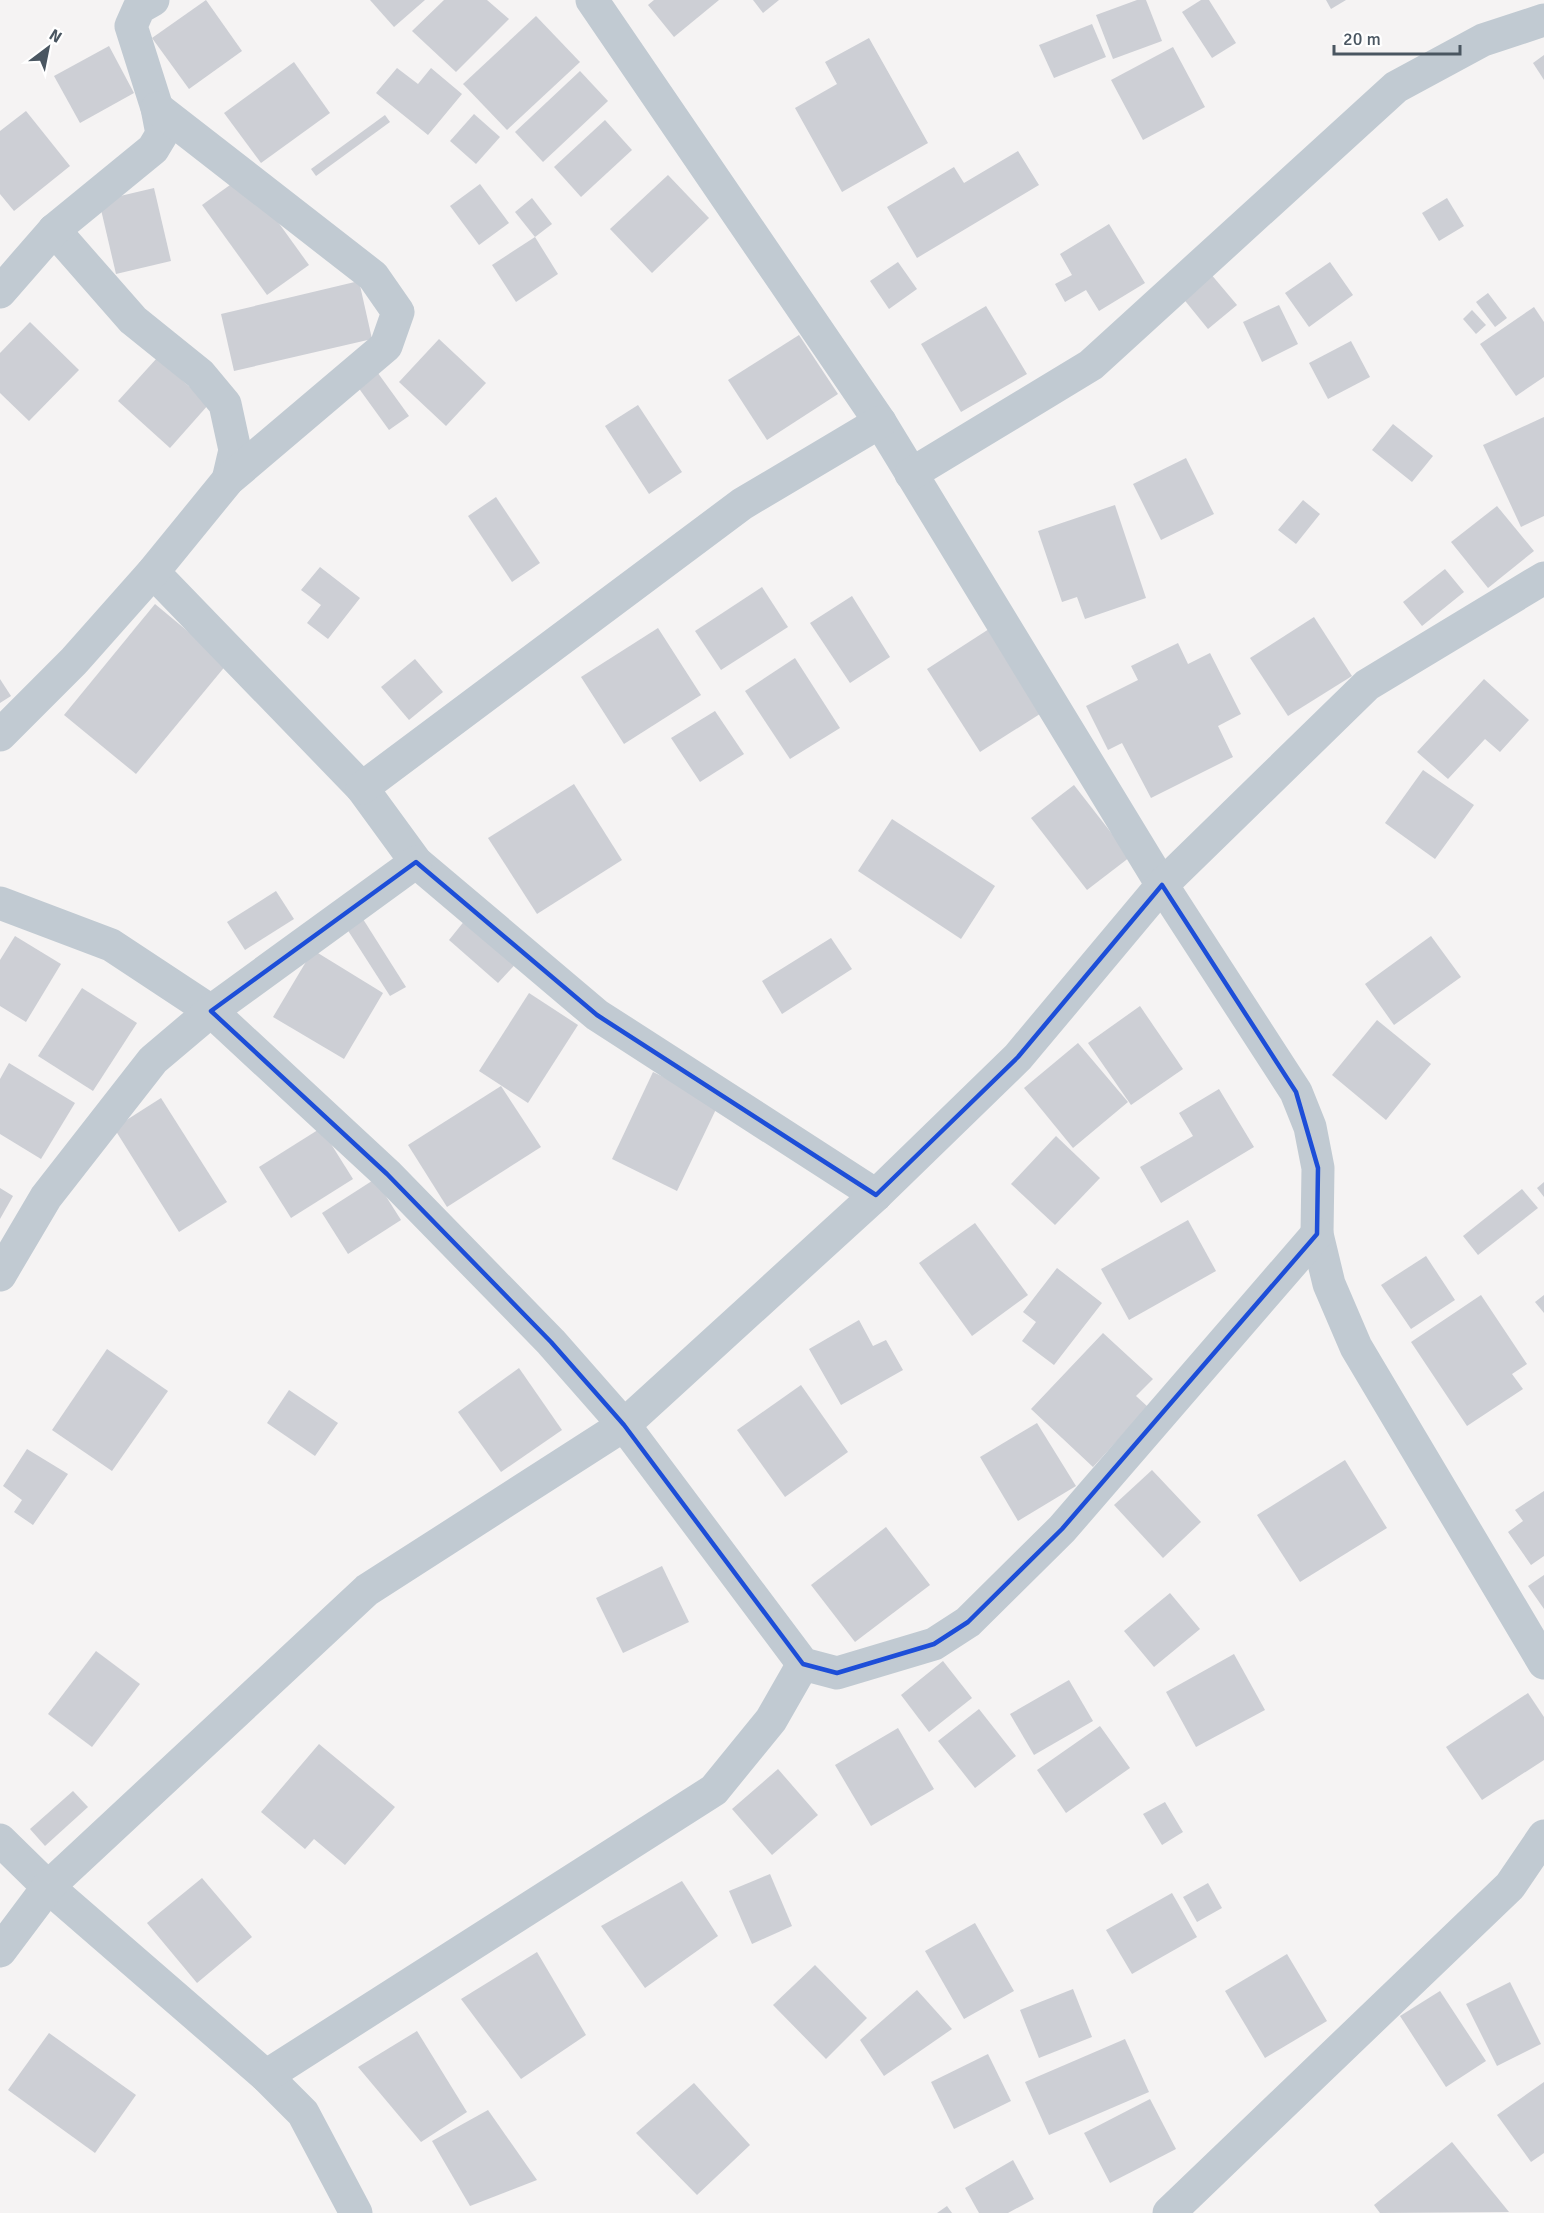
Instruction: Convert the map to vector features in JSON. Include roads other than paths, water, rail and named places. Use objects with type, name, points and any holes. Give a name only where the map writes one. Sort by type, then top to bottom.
[{"type":"street","points":[[0,292],[54,230],[153,148],[162,134],[157,108],[131,26],[139,8],[153,0]]},
{"type":"street","points":[[592,0],[880,422],[1162,885],[1296,1092],[1310,1127],[1318,1168],[1317,1234],[1329,1284],[1356,1347],[1544,1663]]},
{"type":"street","points":[[911,474],[1091,364],[1396,87],[1483,40],[1544,20]]},
{"type":"street","points":[[0,735],[74,661],[153,572],[228,480],[386,346],[398,312],[373,276],[157,108]]},
{"type":"street","points":[[54,230],[133,320],[200,374],[225,404],[235,450],[228,480]]},
{"type":"street","points":[[362,788],[742,504],[880,422]]},
{"type":"street","points":[[153,572],[362,788],[416,862],[597,1015],[876,1195]]},
{"type":"street","points":[[0,1951],[48,1887],[367,1590],[624,1425],[876,1195],[1018,1058],[1162,885],[1367,685],[1544,578]]},
{"type":"street","points":[[0,1275],[46,1197],[153,1060],[211,1011],[416,862]]},
{"type":"street","points":[[0,903],[111,945],[211,1011],[387,1174],[550,1342],[624,1425],[803,1664],[837,1673],[934,1644],[968,1622],[1062,1528],[1317,1234]]},
{"type":"street","points":[[266,2076],[714,1790],[771,1720],[803,1664]]},
{"type":"street","points":[[1169,2213],[1510,1886],[1544,1836]]},
{"type":"street","points":[[0,1840],[48,1887],[266,2076],[303,2114],[356,2213]]}]
